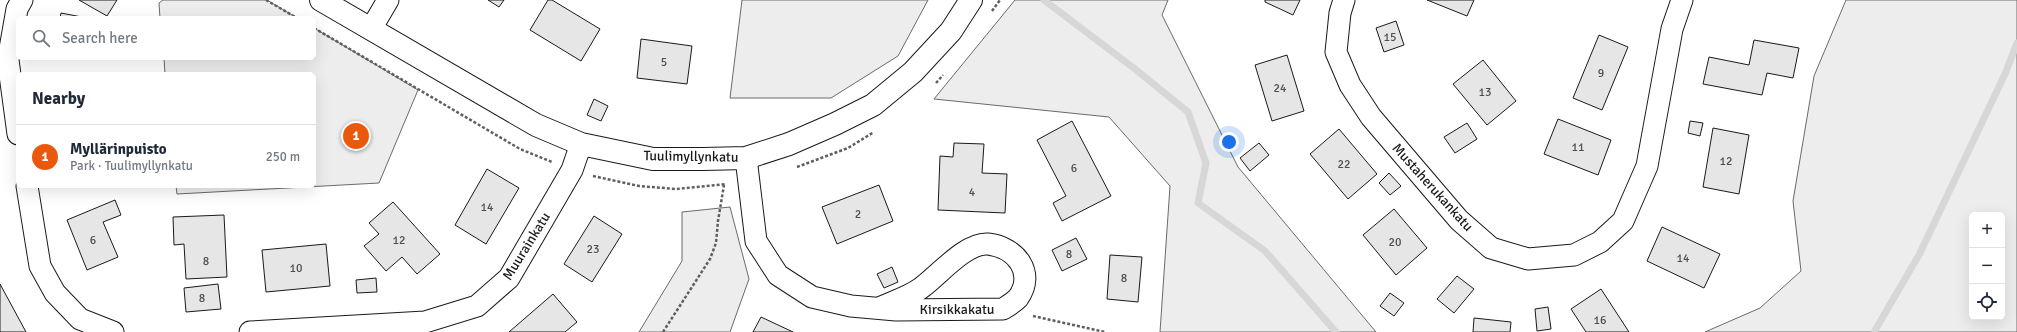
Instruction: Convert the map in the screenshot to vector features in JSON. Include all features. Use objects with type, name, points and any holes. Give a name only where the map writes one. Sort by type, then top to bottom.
[{"type":"street","points":[[16,119],[8,60],[17,9],[22,0]]},
{"type":"street","name":"Tuulimyllynkatu","points":[[321,0],[536,125],[581,144],[653,158],[703,160],[746,158],[789,144],[835,124],[873,104],[913,72],[951,31],[971,0]]},
{"type":"street","points":[[371,29],[388,0]]},
{"type":"street","name":"Mustaherukankatu","points":[[1344,0],[1340,13],[1336,52],[1350,85],[1371,117],[1459,220],[1491,248],[1528,259],[1574,255],[1600,242],[1623,221],[1647,166],[1672,29],[1682,0]]},
{"type":"street","name":"Muurainkatu","points":[[250,332],[425,322],[477,306],[509,278],[572,170],[581,144]]},
{"type":"street","name":"Kirsikkakatu","points":[[746,158],[756,241],[778,275],[812,297],[851,306],[896,310],[1003,309],[1017,299],[1023,289],[1025,278],[1022,262],[1011,251],[988,244],[969,249],[920,289],[879,308]]},
{"type":"street","points":[[26,188],[40,266],[55,293],[80,319],[112,332]]},
{"type":"path","points":[[266,0],[294,16]]},
{"type":"path","points":[[991,12],[1000,0]]},
{"type":"path","points":[[316,29],[520,149],[572,170],[639,186],[676,189],[748,182]]},
{"type":"path","points":[[934,85],[945,74]]},
{"type":"path","points":[[795,168],[848,148],[880,129]]},
{"type":"path","points":[[663,332],[710,259],[716,243],[724,184]]},
{"type":"path","points":[[1003,309],[1105,332]]},
{"type":"shaded area","points":[[163,0],[267,0],[294,16],[160,16],[159,3]]},
{"type":"shaded area","points":[[742,0],[928,0],[898,56],[831,98],[730,98]]},
{"type":"shaded area","points":[[1015,0],[1168,0],[1162,15],[1238,167],[1376,332],[1160,332],[1170,186],[1109,117],[934,99]]},
{"type":"shaded area","points":[[1846,0],[2017,0],[2017,332],[1705,332],[1760,308],[1801,271],[1793,201],[1814,76]]},
{"type":"shaded area","points":[[316,29],[418,90],[379,183],[316,186],[316,72],[165,72],[164,60],[316,60]]},
{"type":"shaded area","points":[[176,188],[287,188],[177,194]]},
{"type":"shaded area","points":[[730,207],[749,279],[730,332],[639,332],[682,261],[682,212]]},
{"type":"building","points":[[79,0],[117,0],[107,16]]},
{"type":"building","points":[[488,0],[504,0],[499,7]]},
{"type":"building","points":[[548,0],[552,0],[600,29],[581,61],[530,30]]},
{"type":"building","points":[[1265,0],[1300,0],[1293,15],[1265,2]]},
{"type":"building","points":[[1427,0],[1474,0],[1467,16]]},
{"type":"building","points":[[61,13],[77,16],[60,16]]},
{"type":"building","points":[[1396,21],[1404,45],[1384,52],[1376,28]]},
{"type":"building","points":[[1599,35],[1628,47],[1602,110],[1573,98]]},
{"type":"building","points":[[641,39],[692,46],[687,84],[637,78]]},
{"type":"building","points":[[1754,40],[1799,48],[1793,78],[1767,73],[1762,95],[1703,84],[1709,57],[1749,65]]},
{"type":"building","points":[[1287,55],[1304,111],[1272,121],[1255,65]]},
{"type":"building","points":[[1483,60],[1516,101],[1487,125],[1453,84]]},
{"type":"building","points":[[594,99],[608,106],[601,121],[587,115]]},
{"type":"building","points":[[1558,119],[1611,140],[1598,175],[1544,154]]},
{"type":"building","points":[[1072,121],[1111,196],[1062,221],[1053,203],[1066,196],[1037,140]]},
{"type":"building","points":[[1690,121],[1703,123],[1700,136],[1688,133]]},
{"type":"building","points":[[1467,123],[1477,139],[1455,153],[1444,137]]},
{"type":"building","points":[[1713,128],[1749,135],[1739,194],[1703,187]]},
{"type":"building","points":[[1339,129],[1377,174],[1348,199],[1310,154]]},
{"type":"building","points":[[954,143],[984,144],[982,173],[1007,174],[1005,213],[938,210],[940,156],[953,157]]},
{"type":"building","points":[[1259,143],[1269,155],[1250,171],[1240,158]]},
{"type":"building","points":[[487,169],[519,188],[486,244],[455,225]]},
{"type":"building","points":[[1389,173],[1401,186],[1390,195],[1379,183]]},
{"type":"building","points":[[879,185],[893,221],[837,244],[822,207]]},
{"type":"building","points":[[115,200],[121,215],[103,222],[118,257],[87,270],[67,220]]},
{"type":"building","points":[[393,202],[440,254],[417,274],[402,257],[386,271],[364,246],[379,234],[369,223]]},
{"type":"building","points":[[1394,209],[1427,248],[1396,275],[1363,235]]},
{"type":"building","points":[[224,215],[227,277],[186,279],[184,244],[174,245],[173,217]]},
{"type":"building","points":[[594,216],[622,234],[592,282],[564,264]]},
{"type":"building","points":[[1662,227],[1720,254],[1704,288],[1647,261]]},
{"type":"building","points":[[1076,238],[1087,259],[1062,271],[1052,250]]},
{"type":"building","points":[[326,244],[330,286],[266,292],[262,250]]},
{"type":"building","points":[[1110,255],[1142,257],[1138,302],[1107,299]]},
{"type":"building","points":[[892,267],[898,282],[884,288],[877,274]]},
{"type":"building","points":[[1457,276],[1474,289],[1454,313],[1437,299]]},
{"type":"building","points":[[376,278],[377,292],[357,293],[356,280]]},
{"type":"building","points":[[0,284],[26,332],[0,332]]},
{"type":"building","points":[[218,284],[221,309],[186,312],[184,288]]},
{"type":"building","points":[[1601,289],[1629,332],[1586,332],[1571,309]]},
{"type":"building","points":[[1390,293],[1404,303],[1394,316],[1380,306]]},
{"type":"building","points":[[553,294],[577,322],[565,332],[509,332]]},
{"type":"building","points":[[1548,307],[1551,329],[1537,331],[1535,309]]},
{"type":"building","points":[[761,317],[793,332],[753,332]]},
{"type":"building","points":[[1474,318],[1511,322],[1510,332],[1473,332]]},
{"type":"waterway","points":[[1044,0],[1135,69],[1188,112],[1206,163],[1198,203],[1265,251],[1336,332]]},
{"type":"waterway","points":[[1874,332],[1919,255],[2005,74],[2017,43]]},
{"type":"place","name":"Myllärinpuisto","points":[[356,136]]}]
